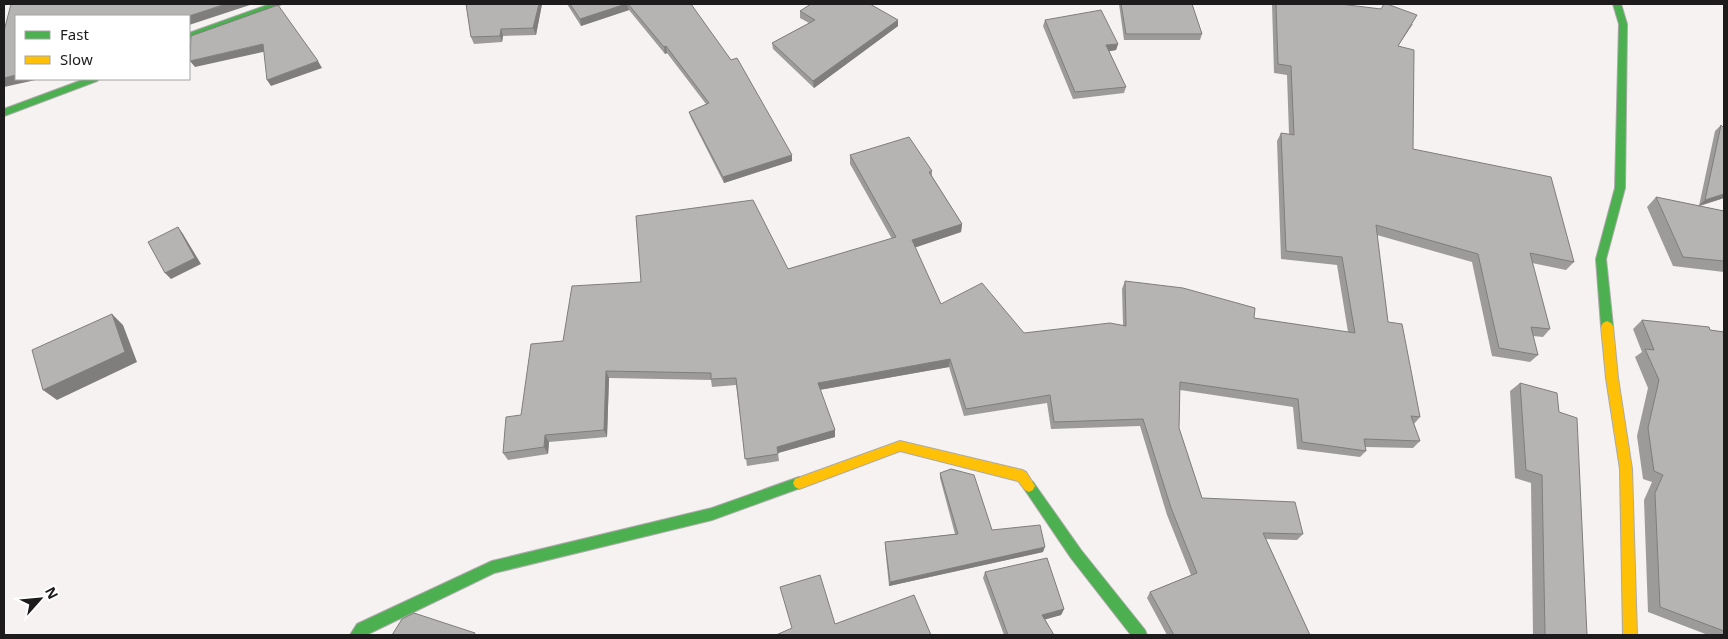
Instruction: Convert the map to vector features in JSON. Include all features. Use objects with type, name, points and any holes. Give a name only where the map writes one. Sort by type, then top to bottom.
[{"type":"street","points":[[190,36],[278,4]]},
{"type":"street","points":[[1617,4],[1623,24],[1620,102],[1620,188],[1601,259],[1612,378],[1626,469],[1630,635]]},
{"type":"street","points":[[4,113],[71,90],[92,80]]},
{"type":"street","points":[[357,635],[362,629],[492,567],[712,514],[900,446],[1022,476],[1076,554],[1140,635]]},
{"type":"path","points":[[4,9],[6,4]]},
{"type":"building","points":[[11,4],[226,4],[190,16],[15,15],[15,75],[4,78],[4,31]]},
{"type":"building","points":[[466,4],[539,4],[533,28],[501,29],[500,36],[471,37]]},
{"type":"building","points":[[570,4],[626,4],[580,19]]},
{"type":"building","points":[[628,4],[691,4],[731,60],[737,58],[792,155],[723,177],[689,112],[709,103],[666,46],[664,47]]},
{"type":"building","points":[[811,4],[870,4],[898,20],[813,81],[772,43],[815,20],[800,11]]},
{"type":"building","points":[[1121,4],[1192,4],[1202,34],[1126,34]]},
{"type":"building","points":[[1276,4],[1340,4],[1381,9],[1384,4],[1387,4],[1417,15],[1398,46],[1414,50],[1413,149],[1551,177],[1574,262],[1530,253],[1550,329],[1531,327],[1538,355],[1499,348],[1478,254],[1376,225],[1388,322],[1402,324],[1420,417],[1411,416],[1420,441],[1364,439],[1366,451],[1302,442],[1298,399],[1180,382],[1179,428],[1202,498],[1295,502],[1303,534],[1263,533],[1310,635],[1174,635],[1150,592],[1197,573],[1171,508],[1143,419],[1054,422],[1050,395],[966,409],[950,359],[818,383],[835,430],[777,447],[778,454],[745,459],[736,378],[711,379],[711,373],[606,371],[604,430],[545,435],[544,447],[503,453],[506,417],[521,415],[531,344],[563,341],[572,286],[641,282],[636,216],[753,200],[788,269],[896,237],[850,155],[909,137],[932,171],[929,172],[962,224],[912,240],[941,304],[982,283],[1024,333],[1110,323],[1126,326],[1125,281],[1183,288],[1255,308],[1254,318],[1355,333],[1342,257],[1286,251],[1281,133],[1294,135],[1291,66],[1278,64]]},
{"type":"building","points":[[278,5],[318,61],[267,80],[263,44],[190,61],[191,36]]},
{"type":"building","points":[[1101,10],[1118,44],[1106,45],[1126,87],[1075,92],[1045,20]]},
{"type":"building","points":[[1721,125],[1724,128],[1724,194],[1705,200]]},
{"type":"building","points":[[1656,197],[1724,211],[1724,261],[1683,257]]},
{"type":"building","points":[[178,227],[195,258],[165,273],[148,242]]},
{"type":"building","points":[[112,314],[125,352],[43,390],[32,350]]},
{"type":"building","points":[[1642,320],[1709,327],[1710,330],[1724,332],[1724,631],[1660,607],[1655,493],[1663,475],[1654,471],[1648,428],[1659,380],[1645,349],[1654,350]]},
{"type":"building","points":[[1520,383],[1557,393],[1559,412],[1577,418],[1587,635],[1545,635],[1542,475],[1526,470]]},
{"type":"building","points":[[951,469],[974,475],[992,530],[1040,525],[1045,547],[890,582],[885,542],[958,534],[940,473]]},
{"type":"building","points":[[1047,558],[1064,609],[1042,615],[1054,635],[1008,635],[985,572]]},
{"type":"building","points":[[820,575],[835,624],[914,595],[931,635],[776,635],[792,628],[780,587]]},
{"type":"building","points":[[414,613],[475,633],[474,635],[392,635],[402,619]]},
{"type":"traffic: fast","points":[[190,36],[278,4]]},
{"type":"traffic: fast","points":[[1607,326],[1601,259],[1620,188],[1623,24],[1617,4]]},
{"type":"traffic: fast","points":[[4,113],[91,80]]},
{"type":"traffic: fast","points":[[357,635],[362,629],[492,567],[712,514],[799,483]]},
{"type":"traffic: fast","points":[[1029,486],[1076,554],[1140,635]]},
{"type":"traffic: slow","points":[[1607,326],[1612,378],[1626,469],[1630,635]]},
{"type":"traffic: slow","points":[[799,483],[900,446],[1022,476],[1029,486]]}]
